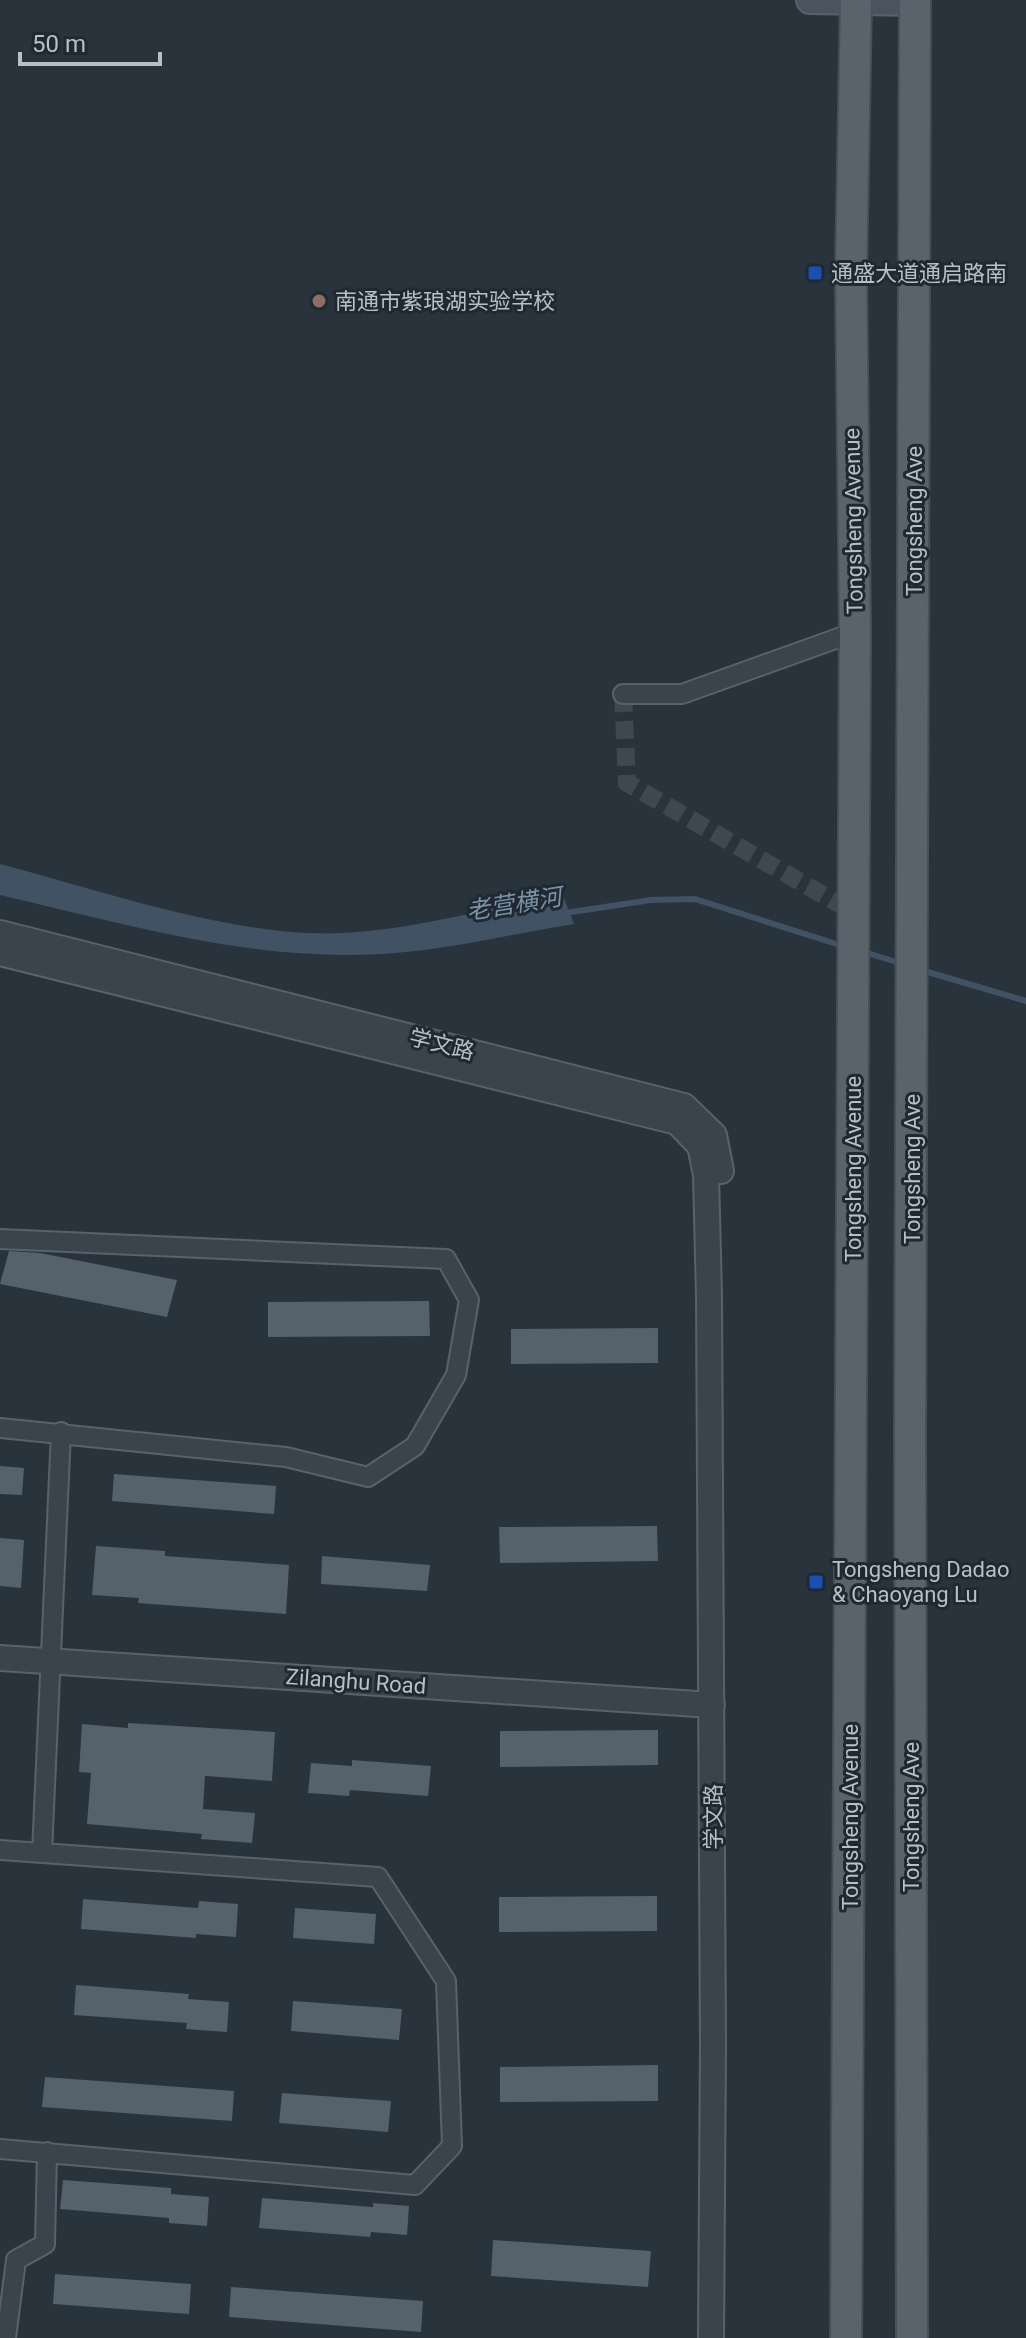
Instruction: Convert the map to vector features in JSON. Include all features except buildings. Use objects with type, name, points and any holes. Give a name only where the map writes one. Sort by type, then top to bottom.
[{"type":"main road","points":[[810,0],[915,1]]},
{"type":"main road","name":"Tongsheng Avenue","points":[[846,2338],[855,632],[851,273],[856,0]]},
{"type":"main road","name":"Tongsheng Ave","points":[[912,2338],[910,1433],[915,1]]},
{"type":"street","points":[[623,694],[682,694],[855,632]]},
{"type":"street","name":"学文路","points":[[0,933],[684,1106],[714,1135],[722,1177],[719,1242],[709,1296]]},
{"type":"street","name":"学文路","points":[[0,953],[677,1122],[700,1146],[706,1175],[709,1296],[711,2338]]},
{"type":"street","points":[[0,1239],[446,1259],[469,1300],[456,1375],[415,1446],[368,1477],[286,1457],[0,1428]]},
{"type":"street","points":[[42,1853],[61,1432]]},
{"type":"street","name":"Zilanghu Road","points":[[0,1658],[712,1705]]},
{"type":"street","points":[[0,1850],[378,1877],[446,1981],[452,2146],[415,2185],[0,2149]]},
{"type":"street","points":[[6,2338],[16,2260],[45,2244],[47,2152]]},
{"type":"water","points":[[0,864],[181,913],[291,932],[359,932],[393,928],[562,893],[574,924],[406,952],[333,955],[285,952],[142,929],[0,895]]},
{"type":"waterway","name":"老营横河","points":[[565,913],[651,900],[695,899],[846,947]]},
{"type":"waterway","name":"老营横河","points":[[864,952],[903,964]]},
{"type":"waterway","name":"老营横河","points":[[921,970],[1026,1001]]},
{"type":"tunnel","points":[[623,694],[627,783],[853,912]]},
{"type":"place","name":"通盛大道通启路南","points":[[815,273]]},
{"type":"place","name":"南通市紫琅湖实验学校","points":[[319,301]]},
{"type":"place","name":"Tongsheng Dadao & Chaoyang Lu","points":[[816,1582]]}]
